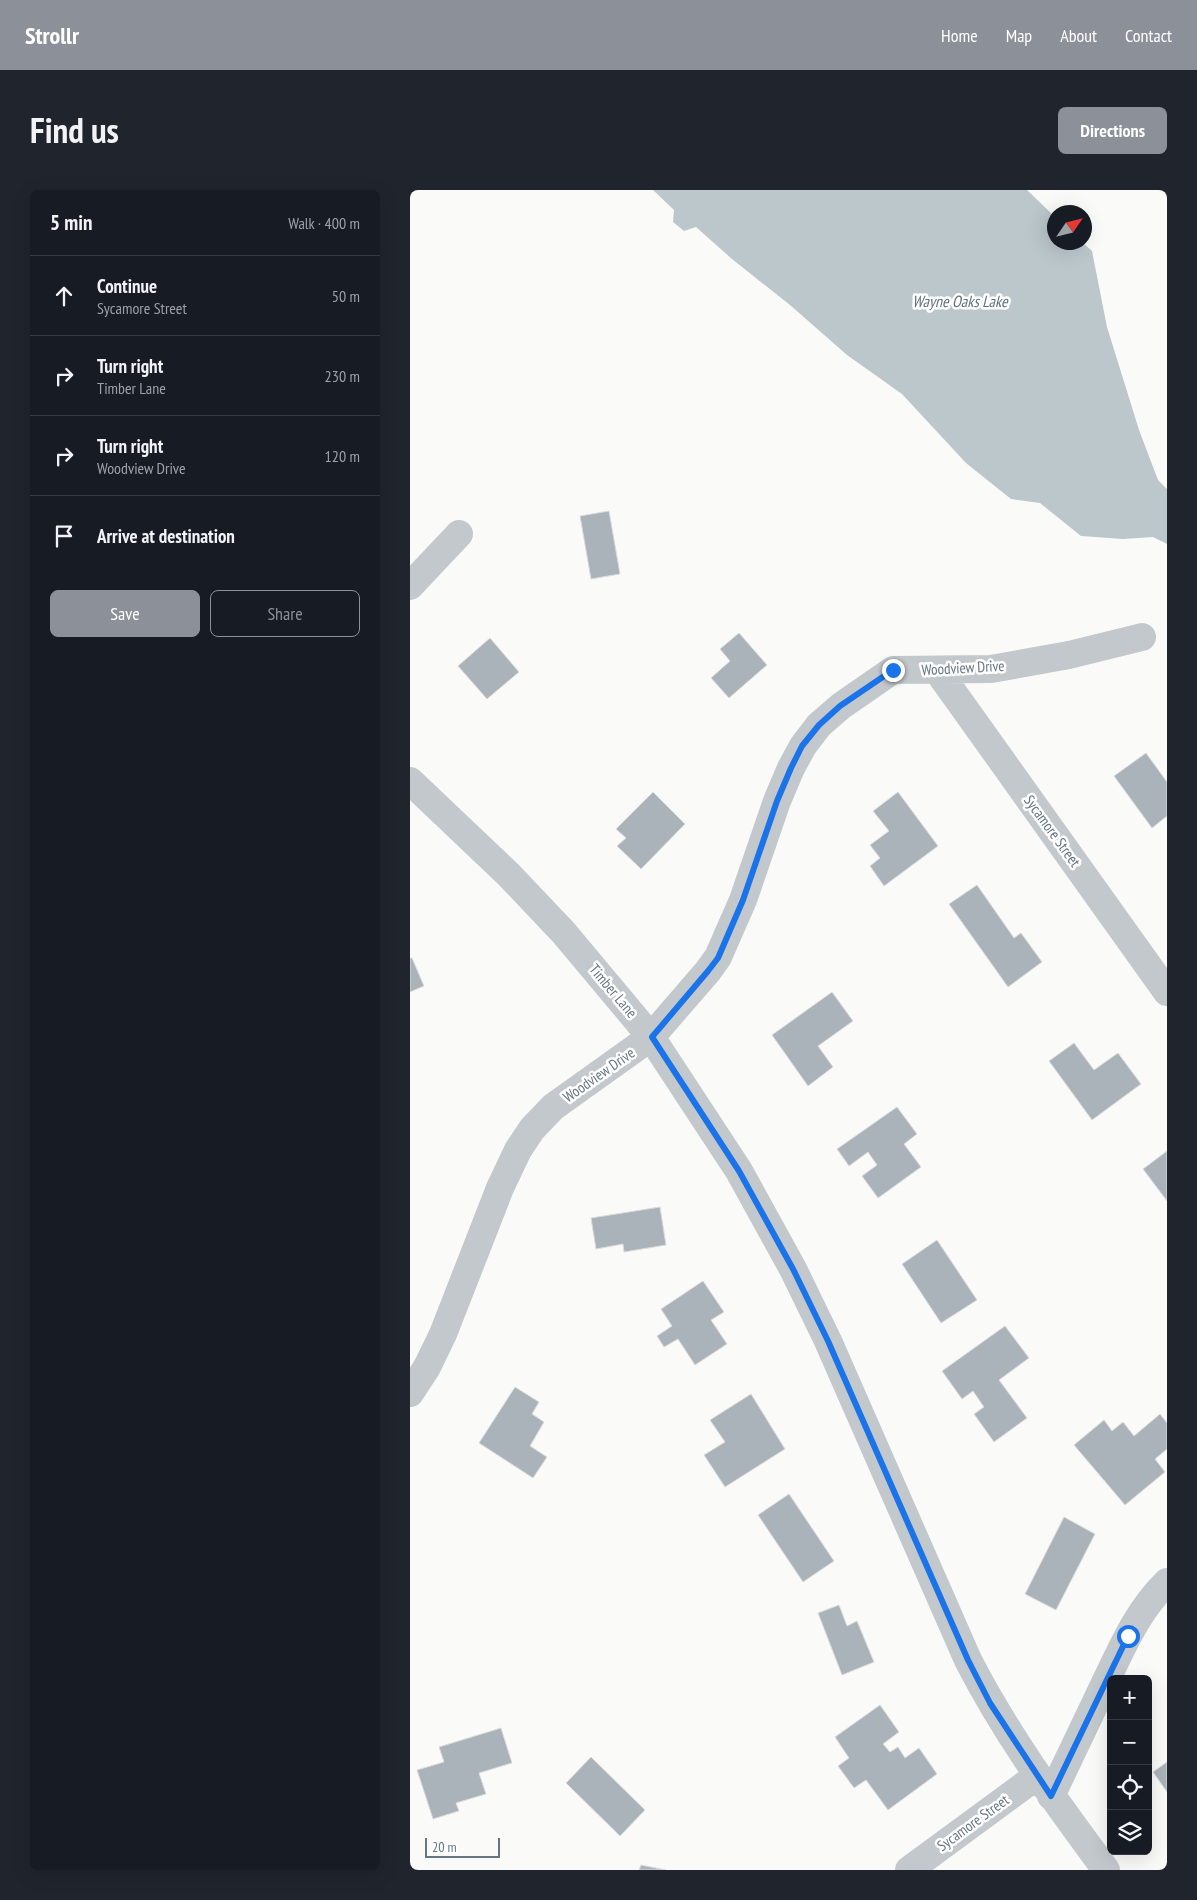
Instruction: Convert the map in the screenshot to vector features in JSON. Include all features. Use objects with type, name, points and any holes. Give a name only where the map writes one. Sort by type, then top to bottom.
[{"type":"street","points":[[410,586],[459,534]]},
{"type":"street","name":"Woodview Drive","points":[[410,1393],[427,1367],[443,1334],[500,1188],[518,1150],[532,1129],[553,1107],[652,1037],[718,958],[743,900],[777,801],[791,768],[802,746],[819,725],[840,706],[893,670],[991,669],[1069,655],[1142,637]]},
{"type":"street","name":"Sycamore Street","points":[[937,670],[1167,992]]},
{"type":"street","name":"Timber Lane","points":[[410,782],[508,874],[564,933],[652,1037],[739,1171],[789,1260],[828,1341],[968,1660],[990,1703],[1044,1786],[1106,1870]]},
{"type":"street","name":"Sycamore Street","points":[[909,1870],[1044,1786],[1142,1610],[1167,1582]]},
{"type":"water","name":"Wayne Oaks Lake","points":[[653,190],[1027,190],[1047,209],[1047,250],[1092,251],[1107,327],[1139,430],[1158,480],[1167,489],[1167,544],[1153,537],[1123,539],[1081,536],[1040,503],[1011,499],[966,463],[902,394],[847,355],[696,227],[684,231],[673,222],[674,210]]},
{"type":"building","points":[[609,511],[620,574],[591,579],[580,516]]},
{"type":"building","points":[[739,633],[767,665],[729,698],[711,678],[730,661],[720,649]]},
{"type":"building","points":[[490,638],[519,672],[487,699],[458,666]]},
{"type":"building","points":[[1146,753],[1167,782],[1167,816],[1152,828],[1114,776]]},
{"type":"building","points":[[653,792],[685,824],[641,869],[617,846],[626,838],[616,829]]},
{"type":"building","points":[[898,792],[938,846],[884,886],[870,866],[880,858],[870,845],[889,831],[873,811]]},
{"type":"building","points":[[977,885],[1014,938],[1021,933],[1042,962],[1008,987],[949,904]]},
{"type":"building","points":[[410,958],[412,958],[424,986],[410,992]]},
{"type":"building","points":[[832,992],[853,1021],[818,1046],[833,1067],[808,1086],[772,1035]]},
{"type":"building","points":[[1074,1043],[1094,1070],[1118,1053],[1141,1084],[1092,1120],[1049,1061]]},
{"type":"building","points":[[897,1107],[917,1134],[904,1144],[921,1167],[878,1198],[862,1176],[877,1165],[868,1152],[849,1166],[837,1149]]},
{"type":"building","points":[[1167,1151],[1167,1201],[1143,1169]]},
{"type":"building","points":[[660,1207],[666,1245],[624,1252],[623,1244],[596,1249],[591,1218]]},
{"type":"building","points":[[937,1240],[977,1300],[941,1323],[902,1264]]},
{"type":"building","points":[[703,1281],[724,1312],[711,1320],[727,1344],[695,1365],[678,1339],[664,1347],[657,1336],[672,1326],[661,1309]]},
{"type":"building","points":[[1005,1326],[1029,1358],[999,1380],[1027,1418],[994,1442],[974,1414],[984,1407],[973,1391],[962,1399],[942,1371]]},
{"type":"building","points":[[515,1387],[539,1402],[532,1414],[544,1422],[530,1446],[547,1457],[533,1478],[479,1443]]},
{"type":"building","points":[[751,1394],[785,1449],[725,1487],[704,1455],[725,1442],[710,1420]]},
{"type":"building","points":[[1160,1414],[1167,1423],[1167,1449],[1155,1459],[1165,1472],[1125,1505],[1074,1445],[1104,1420],[1112,1431],[1123,1422],[1134,1436]]},
{"type":"building","points":[[789,1494],[834,1561],[803,1582],[758,1515]]},
{"type":"building","points":[[1064,1517],[1095,1534],[1056,1610],[1025,1594]]},
{"type":"building","points":[[839,1605],[847,1626],[857,1621],[874,1662],[842,1675],[818,1613]]},
{"type":"building","points":[[880,1705],[899,1732],[883,1744],[890,1752],[898,1747],[905,1758],[919,1748],[937,1774],[888,1810],[866,1780],[854,1788],[838,1766],[849,1758],[835,1737]]},
{"type":"building","points":[[501,1728],[512,1763],[479,1773],[486,1794],[456,1803],[459,1811],[433,1819],[417,1770],[444,1762],[439,1747]]},
{"type":"building","points":[[591,1757],[645,1810],[620,1836],[566,1783]]},
{"type":"building","points":[[1167,1762],[1167,1792],[1153,1772]]},
{"type":"building","points":[[641,1865],[666,1870],[639,1870]]},
{"type":"route","points":[[893,670],[840,706],[819,725],[802,746],[777,801],[743,900],[718,958],[652,1037],[739,1171],[793,1269],[828,1341],[968,1660],[990,1703],[1051,1796],[1128,1636]]}]
